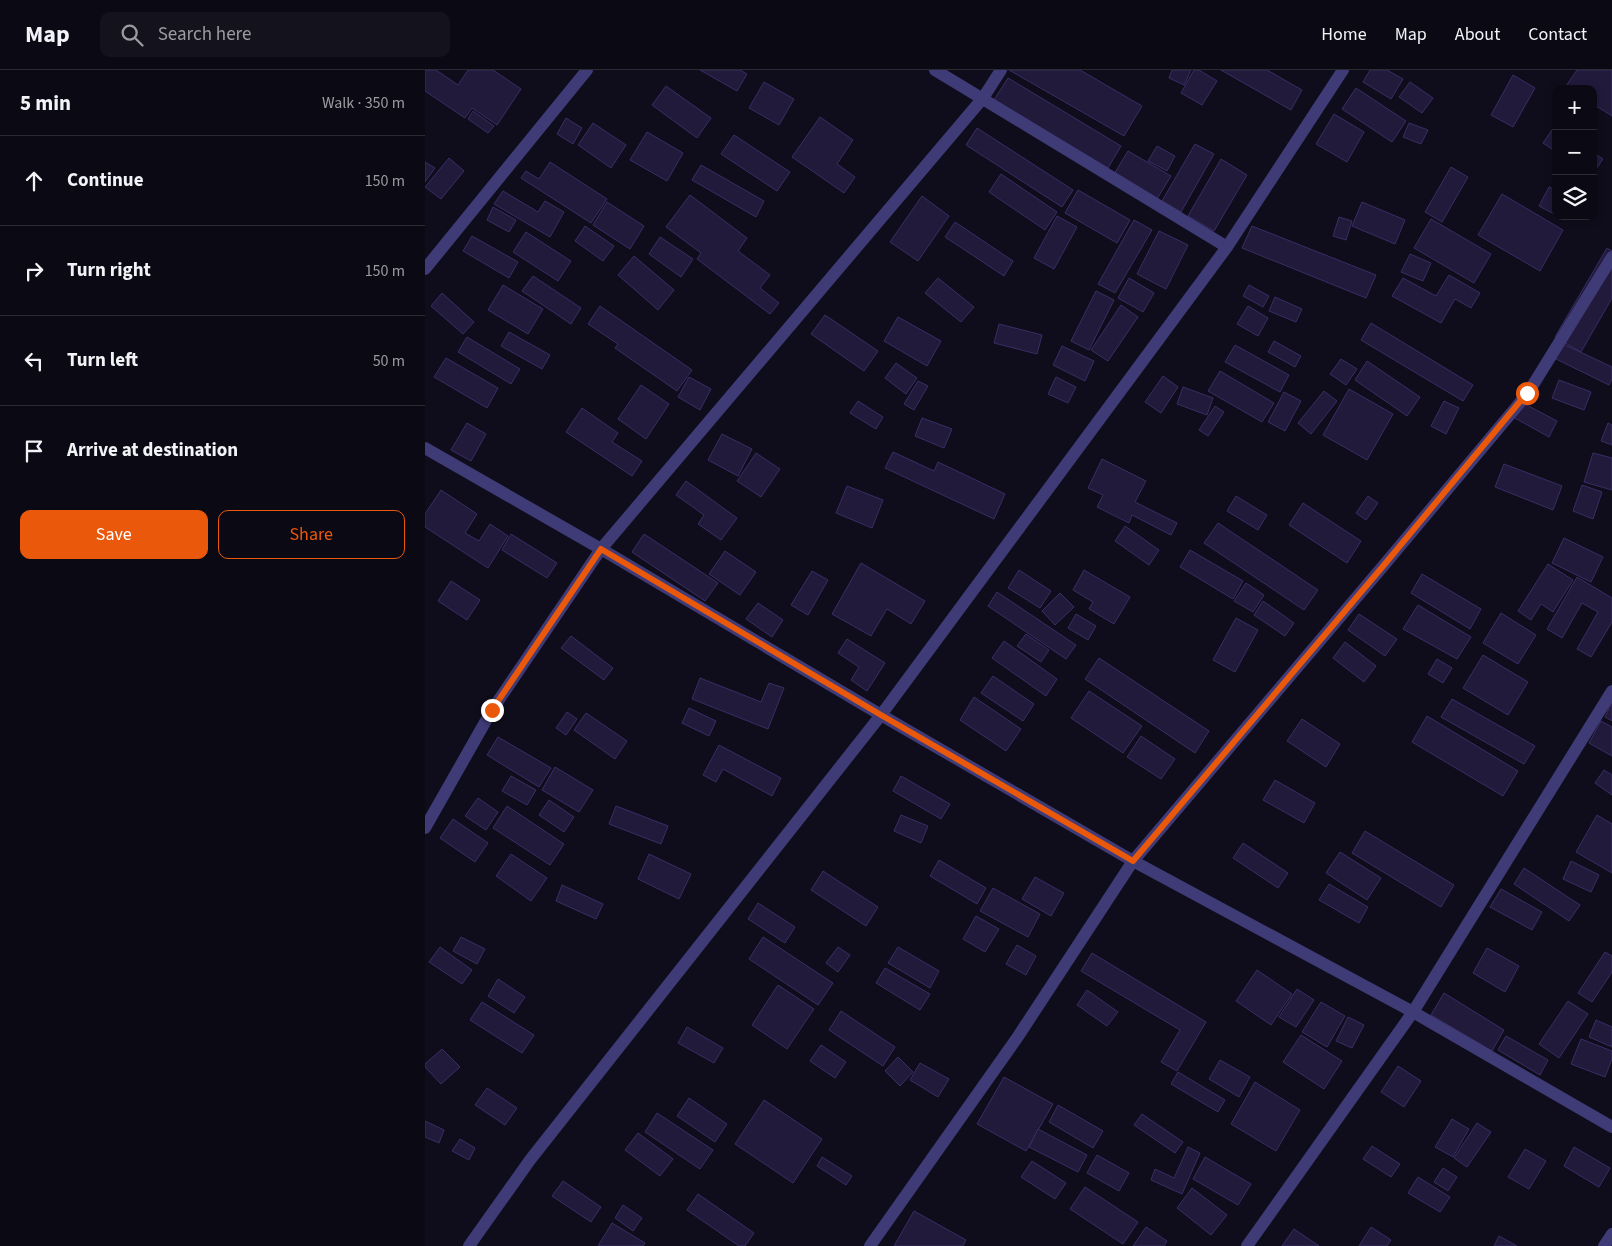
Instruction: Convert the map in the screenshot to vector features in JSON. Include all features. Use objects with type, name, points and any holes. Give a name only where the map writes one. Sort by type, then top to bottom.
[{"type":"street","points":[[425,269],[587,70]]},
{"type":"street","points":[[935,70],[1227,247]]},
{"type":"street","points":[[425,828],[492,710],[601,549],[983,98],[1001,70]]},
{"type":"street","points":[[469,1246],[530,1160],[881,715],[1227,247],[1343,70]]},
{"type":"street","points":[[871,1246],[1017,1038],[1133,861],[1527,393],[1612,258]]},
{"type":"street","points":[[425,448],[1133,861],[1413,1012],[1612,1127]]},
{"type":"street","points":[[1247,1246],[1413,1012],[1612,690]]},
{"type":"street","points":[[1604,1246],[1612,1234]]},
{"type":"building","points":[[425,70],[436,70],[458,85],[468,70],[493,70],[521,89],[497,125],[472,108],[465,118],[425,91]]},
{"type":"building","points":[[700,70],[740,70],[747,74],[737,91]]},
{"type":"building","points":[[1009,70],[1080,70],[1142,106],[1124,136]]},
{"type":"building","points":[[1172,70],[1191,70],[1184,85],[1169,78]]},
{"type":"building","points":[[1194,70],[1199,70],[1217,81],[1202,105],[1181,93]]},
{"type":"building","points":[[1221,70],[1267,70],[1302,90],[1291,110]]},
{"type":"building","points":[[1370,70],[1387,70],[1403,79],[1391,99],[1363,82]]},
{"type":"building","points":[[1577,70],[1612,70],[1612,116],[1597,107],[1597,85],[1567,85]]},
{"type":"building","points":[[1513,75],[1535,88],[1513,127],[1491,115]]},
{"type":"building","points":[[1008,78],[1121,146],[1108,168],[994,100]]},
{"type":"building","points":[[764,82],[794,99],[779,125],[749,108]]},
{"type":"building","points":[[1410,82],[1433,98],[1422,113],[1399,97]]},
{"type":"building","points":[[666,86],[711,118],[697,138],[652,105]]},
{"type":"building","points":[[1356,88],[1406,121],[1392,142],[1342,109]]},
{"type":"building","points":[[473,111],[494,126],[488,133],[468,119]]},
{"type":"building","points":[[1334,114],[1364,132],[1347,162],[1316,144]]},
{"type":"building","points":[[820,117],[853,140],[837,164],[855,177],[844,193],[792,157]]},
{"type":"building","points":[[566,118],[582,128],[573,144],[557,134]]},
{"type":"building","points":[[593,123],[626,145],[611,168],[578,145]]},
{"type":"building","points":[[1409,123],[1428,130],[1421,144],[1403,137]]},
{"type":"building","points":[[977,128],[1073,190],[1062,207],[966,145]]},
{"type":"building","points":[[1552,130],[1552,149],[1543,143]]},
{"type":"building","points":[[647,132],[683,153],[667,181],[630,160]]},
{"type":"building","points":[[734,135],[790,172],[777,191],[721,154]]},
{"type":"building","points":[[1195,144],[1214,154],[1181,212],[1162,201]]},
{"type":"building","points":[[1157,146],[1175,156],[1167,171],[1148,161]]},
{"type":"building","points":[[1128,151],[1171,176],[1157,199],[1114,174]]},
{"type":"building","points":[[1597,155],[1603,159],[1597,167]]},
{"type":"building","points":[[449,158],[464,171],[441,199],[425,187]]},
{"type":"building","points":[[1221,159],[1247,175],[1214,231],[1188,216]]},
{"type":"building","points":[[425,162],[435,168],[425,182]]},
{"type":"building","points":[[550,162],[607,199],[591,223],[521,178],[526,171],[539,179]]},
{"type":"building","points":[[701,165],[764,201],[756,217],[692,180]]},
{"type":"building","points":[[1451,167],[1468,177],[1442,222],[1425,212]]},
{"type":"building","points":[[1001,174],[1057,212],[1045,230],[989,192]]},
{"type":"building","points":[[1549,187],[1552,188],[1552,213],[1539,206]]},
{"type":"building","points":[[1078,190],[1130,220],[1117,243],[1065,213]]},
{"type":"building","points":[[503,191],[538,212],[545,201],[564,212],[550,237],[494,204]]},
{"type":"building","points":[[1502,194],[1563,230],[1540,271],[1478,235]]},
{"type":"building","points":[[690,195],[747,238],[738,251],[770,275],[760,288],[779,303],[770,314],[697,259],[701,253],[666,227]]},
{"type":"building","points":[[922,196],[949,216],[918,261],[890,242]]},
{"type":"building","points":[[607,202],[644,226],[630,249],[593,225]]},
{"type":"building","points":[[1362,202],[1405,220],[1395,244],[1352,226]]},
{"type":"building","points":[[493,207],[516,220],[509,232],[487,220]]},
{"type":"building","points":[[1057,216],[1077,227],[1054,269],[1034,258]]},
{"type":"building","points":[[1339,217],[1352,221],[1346,240],[1333,236]]},
{"type":"building","points":[[1431,219],[1491,254],[1474,283],[1414,248]]},
{"type":"building","points":[[1134,220],[1152,230],[1115,293],[1098,284]]},
{"type":"building","points":[[955,222],[1013,261],[1004,276],[945,237]]},
{"type":"building","points":[[585,226],[614,246],[603,261],[575,241]]},
{"type":"building","points":[[1252,226],[1376,275],[1366,298],[1242,248]]},
{"type":"building","points":[[1159,231],[1188,245],[1166,289],[1137,274]]},
{"type":"building","points":[[526,232],[571,261],[558,281],[513,252]]},
{"type":"building","points":[[472,236],[518,262],[509,278],[463,251]]},
{"type":"building","points":[[660,237],[693,259],[681,277],[649,254]]},
{"type":"building","points":[[1607,248],[1612,251],[1612,298],[1581,352],[1555,337]]},
{"type":"building","points":[[1410,254],[1431,263],[1423,281],[1401,272]]},
{"type":"building","points":[[634,256],[674,290],[658,310],[618,275]]},
{"type":"building","points":[[1449,275],[1480,293],[1471,308],[1455,299],[1441,323],[1392,296],[1403,278],[1436,296]]},
{"type":"building","points":[[533,276],[581,308],[571,324],[522,291]]},
{"type":"building","points":[[938,278],[974,307],[961,322],[925,293]]},
{"type":"building","points":[[1129,278],[1154,293],[1143,312],[1118,298]]},
{"type":"building","points":[[503,285],[543,309],[528,334],[488,310]]},
{"type":"building","points":[[1249,285],[1269,296],[1263,307],[1243,296]]},
{"type":"building","points":[[1096,291],[1114,300],[1089,350],[1071,341]]},
{"type":"building","points":[[442,293],[474,322],[463,334],[431,306]]},
{"type":"building","points":[[1275,297],[1302,309],[1296,322],[1269,311]]},
{"type":"building","points":[[1121,305],[1138,317],[1108,361],[1091,350]]},
{"type":"building","points":[[600,306],[692,370],[677,391],[615,348],[618,344],[588,324]]},
{"type":"building","points":[[1248,306],[1268,318],[1258,336],[1237,324]]},
{"type":"building","points":[[825,315],[878,351],[864,371],[811,334]]},
{"type":"building","points":[[898,317],[941,341],[927,366],[884,341]]},
{"type":"building","points":[[1371,323],[1473,385],[1463,401],[1361,340]]},
{"type":"building","points":[[999,324],[1042,335],[1037,354],[994,343]]},
{"type":"building","points":[[509,332],[550,355],[542,369],[501,346]]},
{"type":"building","points":[[467,337],[520,369],[511,384],[458,352]]},
{"type":"building","points":[[1274,341],[1301,356],[1295,367],[1268,352]]},
{"type":"building","points":[[1559,342],[1612,367],[1612,379],[1609,385],[1552,357]]},
{"type":"building","points":[[1235,345],[1289,375],[1280,392],[1225,362]]},
{"type":"building","points":[[1062,346],[1094,361],[1085,381],[1053,365]]},
{"type":"building","points":[[446,358],[498,388],[487,408],[434,377]]},
{"type":"building","points":[[1341,359],[1357,369],[1346,385],[1330,374]]},
{"type":"building","points":[[1367,361],[1420,397],[1407,416],[1355,380]]},
{"type":"building","points":[[896,363],[917,378],[906,394],[885,378]]},
{"type":"building","points":[[1220,371],[1274,403],[1262,422],[1208,391]]},
{"type":"building","points":[[1163,376],[1178,387],[1161,413],[1145,402]]},
{"type":"building","points":[[689,377],[711,389],[700,410],[678,397]]},
{"type":"building","points":[[1056,377],[1076,387],[1068,403],[1048,394]]},
{"type":"building","points":[[1559,380],[1591,392],[1584,410],[1552,398]]},
{"type":"building","points":[[918,381],[928,386],[914,410],[904,404]]},
{"type":"building","points":[[641,385],[669,404],[646,439],[618,419]]},
{"type":"building","points":[[1183,387],[1213,398],[1207,415],[1177,404]]},
{"type":"building","points":[[1349,389],[1393,414],[1367,460],[1323,435]]},
{"type":"building","points":[[1324,391],[1337,401],[1311,434],[1298,423]]},
{"type":"building","points":[[1284,392],[1301,401],[1285,431],[1268,422]]},
{"type":"building","points":[[858,401],[883,417],[876,429],[850,413]]},
{"type":"building","points":[[1444,401],[1459,408],[1446,434],[1431,426]]},
{"type":"building","points":[[1521,402],[1557,421],[1549,437],[1513,417]]},
{"type":"building","points":[[1215,406],[1224,412],[1208,436],[1199,430]]},
{"type":"building","points":[[582,408],[618,433],[612,442],[642,461],[632,476],[566,432]]},
{"type":"building","points":[[922,418],[952,429],[944,448],[915,436]]},
{"type":"building","points":[[467,423],[486,434],[471,461],[451,450]]},
{"type":"building","points":[[1608,423],[1612,425],[1612,445],[1601,441]]},
{"type":"building","points":[[722,434],[752,449],[738,476],[708,460]]},
{"type":"building","points":[[893,452],[934,471],[938,462],[1005,494],[994,519],[885,468]]},
{"type":"building","points":[[756,453],[780,469],[761,497],[737,481]]},
{"type":"building","points":[[1593,453],[1612,458],[1612,490],[1584,482]]},
{"type":"building","points":[[1102,459],[1146,481],[1135,502],[1177,523],[1171,535],[1132,515],[1129,523],[1097,507],[1103,495],[1088,488]]},
{"type":"building","points":[[1504,464],[1562,486],[1553,510],[1495,487]]},
{"type":"building","points":[[686,481],[737,518],[721,540],[698,524],[704,515],[676,495]]},
{"type":"building","points":[[1582,485],[1602,492],[1593,519],[1573,511]]},
{"type":"building","points":[[847,486],[883,500],[872,528],[836,513]]},
{"type":"building","points":[[441,490],[477,514],[465,533],[479,541],[490,524],[508,536],[488,568],[425,527],[425,514]]},
{"type":"building","points":[[1236,496],[1267,515],[1258,530],[1227,511]]},
{"type":"building","points":[[1368,496],[1378,503],[1366,520],[1356,513]]},
{"type":"building","points":[[1303,503],[1361,541],[1347,563],[1289,525]]},
{"type":"building","points":[[1218,523],[1318,590],[1304,610],[1204,543]]},
{"type":"building","points":[[1125,526],[1159,550],[1149,565],[1115,541]]},
{"type":"building","points":[[511,534],[557,563],[547,578],[502,550]]},
{"type":"building","points":[[644,534],[718,583],[705,601],[632,552]]},
{"type":"building","points":[[1564,538],[1603,557],[1591,582],[1552,563]]},
{"type":"building","points":[[1190,550],[1243,581],[1233,599],[1180,567]]},
{"type":"building","points":[[725,551],[756,572],[740,595],[709,574]]},
{"type":"building","points":[[861,563],[925,601],[911,624],[887,609],[871,636],[832,614]]},
{"type":"building","points":[[1548,564],[1573,580],[1553,612],[1541,604],[1531,620],[1518,611]]},
{"type":"building","points":[[1019,570],[1051,591],[1040,608],[1008,588]]},
{"type":"building","points":[[1084,570],[1130,597],[1114,624],[1089,609],[1093,602],[1073,590]]},
{"type":"building","points":[[812,571],[828,580],[808,615],[791,605]]},
{"type":"building","points":[[1422,574],[1481,609],[1470,629],[1411,593]]},
{"type":"building","points":[[1577,577],[1612,598],[1612,622],[1591,657],[1577,649],[1598,612],[1582,603],[1562,638],[1547,629]]},
{"type":"building","points":[[451,581],[480,600],[467,620],[438,601]]},
{"type":"building","points":[[1246,583],[1264,595],[1253,612],[1234,601]]},
{"type":"building","points":[[997,592],[1076,645],[1066,659],[988,606]]},
{"type":"building","points":[[1060,593],[1074,607],[1055,625],[1042,611]]},
{"type":"building","points":[[1263,601],[1294,623],[1285,636],[1254,615]]},
{"type":"building","points":[[758,603],[783,620],[772,637],[746,619]]},
{"type":"building","points":[[1418,605],[1471,637],[1457,659],[1403,629]]},
{"type":"building","points":[[1501,613],[1536,635],[1518,664],[1483,643]]},
{"type":"building","points":[[1076,614],[1096,626],[1088,640],[1068,628]]},
{"type":"building","points":[[1359,614],[1397,639],[1385,656],[1348,630]]},
{"type":"building","points":[[1236,618],[1258,630],[1235,672],[1213,660]]},
{"type":"building","points":[[1026,634],[1049,650],[1041,662],[1017,646]]},
{"type":"building","points":[[571,636],[613,668],[604,680],[561,648]]},
{"type":"building","points":[[847,639],[885,663],[867,691],[851,680],[859,667],[838,653]]},
{"type":"building","points":[[1004,641],[1057,679],[1046,696],[992,658]]},
{"type":"building","points":[[1345,642],[1376,666],[1364,682],[1333,658]]},
{"type":"building","points":[[1483,655],[1528,682],[1508,715],[1463,688]]},
{"type":"building","points":[[1099,658],[1209,731],[1195,753],[1085,679]]},
{"type":"building","points":[[1437,659],[1452,668],[1443,683],[1428,674]]},
{"type":"building","points":[[993,676],[1034,704],[1023,721],[981,693]]},
{"type":"building","points":[[700,678],[761,702],[769,683],[784,688],[768,729],[692,699]]},
{"type":"building","points":[[1089,691],[1142,726],[1123,753],[1071,718]]},
{"type":"building","points":[[974,697],[1021,729],[1006,751],[960,720]]},
{"type":"building","points":[[1452,699],[1535,746],[1524,764],[1441,717]]},
{"type":"building","points":[[1612,702],[1612,721],[1605,717]]},
{"type":"building","points":[[689,708],[716,721],[709,736],[682,723]]},
{"type":"building","points":[[567,712],[577,719],[566,735],[556,728]]},
{"type":"building","points":[[586,713],[627,741],[615,759],[574,730]]},
{"type":"building","points":[[1427,716],[1518,771],[1503,796],[1412,742]]},
{"type":"building","points":[[1302,719],[1340,744],[1326,767],[1287,741]]},
{"type":"building","points":[[1601,721],[1612,727],[1612,756],[1589,743]]},
{"type":"building","points":[[1141,736],[1175,759],[1161,779],[1127,757]]},
{"type":"building","points":[[498,737],[551,768],[539,787],[487,755]]},
{"type":"building","points":[[719,745],[781,778],[772,796],[723,769],[716,782],[703,775]]},
{"type":"building","points":[[555,767],[593,790],[579,812],[542,790]]},
{"type":"building","points":[[1604,770],[1612,775],[1612,795],[1595,783]]},
{"type":"building","points":[[511,776],[536,790],[527,805],[502,791]]},
{"type":"building","points":[[901,776],[950,804],[941,819],[893,791]]},
{"type":"building","points":[[1275,780],[1315,803],[1304,823],[1263,800]]},
{"type":"building","points":[[478,798],[498,812],[486,830],[465,816]]},
{"type":"building","points":[[549,800],[574,817],[564,832],[539,815]]},
{"type":"building","points":[[507,806],[564,844],[550,865],[493,828]]},
{"type":"building","points":[[616,806],[668,826],[661,844],[609,824]]},
{"type":"building","points":[[901,815],[928,826],[921,843],[894,831]]},
{"type":"building","points":[[1597,815],[1612,824],[1612,873],[1576,852]]},
{"type":"building","points":[[453,819],[488,843],[475,862],[440,838]]},
{"type":"building","points":[[1365,831],[1454,885],[1441,907],[1352,853]]},
{"type":"building","points":[[1243,843],[1288,873],[1278,888],[1233,858]]},
{"type":"building","points":[[1340,852],[1381,878],[1367,900],[1326,873]]},
{"type":"building","points":[[511,854],[547,878],[531,901],[496,876]]},
{"type":"building","points":[[649,854],[691,874],[679,899],[638,879]]},
{"type":"building","points":[[939,860],[986,888],[977,904],[930,876]]},
{"type":"building","points":[[1571,861],[1599,875],[1591,892],[1563,879]]},
{"type":"building","points":[[1524,868],[1580,905],[1569,921],[1514,884]]},
{"type":"building","points":[[823,871],[878,907],[866,926],[811,890]]},
{"type":"building","points":[[1035,877],[1064,893],[1051,916],[1022,899]]},
{"type":"building","points":[[1329,884],[1368,907],[1359,923],[1319,900]]},
{"type":"building","points":[[562,885],[603,904],[596,919],[556,901]]},
{"type":"building","points":[[993,888],[1040,914],[1028,937],[980,911]]},
{"type":"building","points":[[1501,889],[1542,912],[1532,930],[1490,907]]},
{"type":"building","points":[[758,903],[795,927],[785,943],[748,919]]},
{"type":"building","points":[[976,916],[999,929],[985,952],[963,939]]},
{"type":"building","points":[[461,937],[485,949],[477,964],[453,951]]},
{"type":"building","points":[[763,937],[833,983],[818,1005],[749,959]]},
{"type":"building","points":[[1017,945],[1036,956],[1026,975],[1006,964]]},
{"type":"building","points":[[440,947],[472,970],[462,984],[429,962]]},
{"type":"building","points":[[838,947],[850,955],[838,972],[826,963]]},
{"type":"building","points":[[898,947],[939,971],[930,988],[888,963]]},
{"type":"building","points":[[1487,948],[1519,966],[1505,992],[1473,973]]},
{"type":"building","points":[[1605,952],[1612,956],[1612,972],[1592,1002],[1578,993]]},
{"type":"building","points":[[1092,953],[1206,1022],[1177,1071],[1161,1062],[1180,1030],[1081,971]]},
{"type":"building","points":[[885,968],[930,994],[920,1010],[876,983]]},
{"type":"building","points":[[1257,970],[1292,994],[1271,1025],[1236,1001]]},
{"type":"building","points":[[498,979],[525,997],[514,1013],[488,996]]},
{"type":"building","points":[[778,985],[814,1009],[787,1049],[752,1025]]},
{"type":"building","points":[[1297,989],[1314,1000],[1296,1027],[1279,1017]]},
{"type":"building","points":[[1087,990],[1118,1012],[1107,1026],[1077,1005]]},
{"type":"building","points":[[1444,993],[1504,1030],[1492,1051],[1431,1015]]},
{"type":"building","points":[[1568,1001],[1588,1014],[1559,1058],[1539,1044]]},
{"type":"building","points":[[482,1002],[534,1035],[522,1053],[470,1020]]},
{"type":"building","points":[[1321,1002],[1345,1016],[1327,1047],[1302,1032]]},
{"type":"building","points":[[841,1011],[895,1047],[883,1066],[829,1030]]},
{"type":"building","points":[[1348,1017],[1364,1025],[1352,1048],[1336,1041]]},
{"type":"building","points":[[1596,1020],[1612,1027],[1612,1047],[1589,1037]]},
{"type":"building","points":[[687,1027],[723,1048],[714,1063],[678,1043]]},
{"type":"building","points":[[1301,1035],[1342,1061],[1324,1089],[1283,1062]]},
{"type":"building","points":[[1506,1036],[1548,1060],[1540,1075],[1498,1050]]},
{"type":"building","points":[[1581,1039],[1612,1051],[1612,1059],[1605,1077],[1571,1064]]},
{"type":"building","points":[[821,1045],[846,1062],[835,1078],[810,1061]]},
{"type":"building","points":[[442,1049],[460,1067],[441,1084],[425,1067],[425,1064]]},
{"type":"building","points":[[898,1057],[913,1072],[900,1086],[885,1071]]},
{"type":"building","points":[[1220,1060],[1250,1077],[1239,1097],[1209,1079]]},
{"type":"building","points":[[920,1063],[949,1079],[938,1097],[910,1080]]},
{"type":"building","points":[[1398,1066],[1421,1081],[1404,1107],[1381,1092]]},
{"type":"building","points":[[1178,1072],[1225,1100],[1218,1112],[1171,1084]]},
{"type":"building","points":[[1004,1077],[1053,1104],[1026,1151],[977,1124]]},
{"type":"building","points":[[1255,1082],[1300,1110],[1276,1151],[1231,1124]]},
{"type":"building","points":[[487,1088],[517,1108],[505,1125],[475,1105]]},
{"type":"building","points":[[689,1098],[727,1124],[715,1142],[677,1116]]},
{"type":"building","points":[[764,1100],[822,1139],[793,1183],[735,1144]]},
{"type":"building","points":[[1058,1105],[1103,1131],[1093,1148],[1049,1122]]},
{"type":"building","points":[[657,1113],[713,1150],[700,1169],[645,1132]]},
{"type":"building","points":[[1142,1114],[1183,1142],[1175,1153],[1134,1125]]},
{"type":"building","points":[[1452,1119],[1469,1129],[1453,1157],[1435,1147]]},
{"type":"building","points":[[425,1121],[444,1130],[439,1143],[425,1137]]},
{"type":"building","points":[[1477,1123],[1491,1132],[1467,1167],[1454,1158]]},
{"type":"building","points":[[1038,1129],[1087,1155],[1078,1172],[1029,1147]]},
{"type":"building","points":[[638,1133],[673,1159],[660,1176],[625,1150]]},
{"type":"building","points":[[460,1139],[475,1148],[469,1160],[452,1151]]},
{"type":"building","points":[[1372,1146],[1400,1164],[1391,1177],[1363,1159]]},
{"type":"building","points":[[1188,1147],[1200,1153],[1182,1194],[1151,1180],[1155,1169],[1174,1178]]},
{"type":"building","points":[[1574,1147],[1610,1168],[1599,1187],[1564,1166]]},
{"type":"building","points":[[1525,1149],[1546,1161],[1529,1189],[1508,1177]]},
{"type":"building","points":[[1097,1155],[1129,1173],[1119,1191],[1087,1173]]},
{"type":"building","points":[[822,1157],[852,1176],[846,1185],[817,1166]]},
{"type":"building","points":[[1205,1157],[1251,1184],[1238,1205],[1193,1179]]},
{"type":"building","points":[[1032,1161],[1066,1183],[1055,1199],[1021,1177]]},
{"type":"building","points":[[1443,1168],[1457,1177],[1448,1191],[1434,1182]]},
{"type":"building","points":[[1418,1177],[1450,1197],[1440,1212],[1408,1193]]},
{"type":"building","points":[[563,1181],[601,1207],[591,1222],[552,1196]]},
{"type":"building","points":[[1085,1187],[1138,1222],[1123,1244],[1070,1209]]},
{"type":"building","points":[[1192,1188],[1227,1215],[1211,1235],[1177,1208]]},
{"type":"building","points":[[698,1194],[754,1233],[745,1246],[739,1246],[687,1210]]},
{"type":"building","points":[[623,1205],[642,1218],[633,1231],[615,1218]]},
{"type":"building","points":[[914,1211],[966,1240],[963,1246],[894,1246]]},
{"type":"building","points":[[612,1223],[645,1243],[643,1246],[598,1246]]},
{"type":"building","points":[[1146,1227],[1167,1241],[1164,1246],[1133,1246]]},
{"type":"building","points":[[1371,1227],[1391,1240],[1387,1246],[1359,1246]]},
{"type":"building","points":[[1294,1229],[1319,1246],[1282,1246]]},
{"type":"building","points":[[1499,1236],[1517,1246],[1494,1246]]},
{"type":"route","points":[[492,710],[601,549],[881,715],[1133,861],[1527,393]]}]
